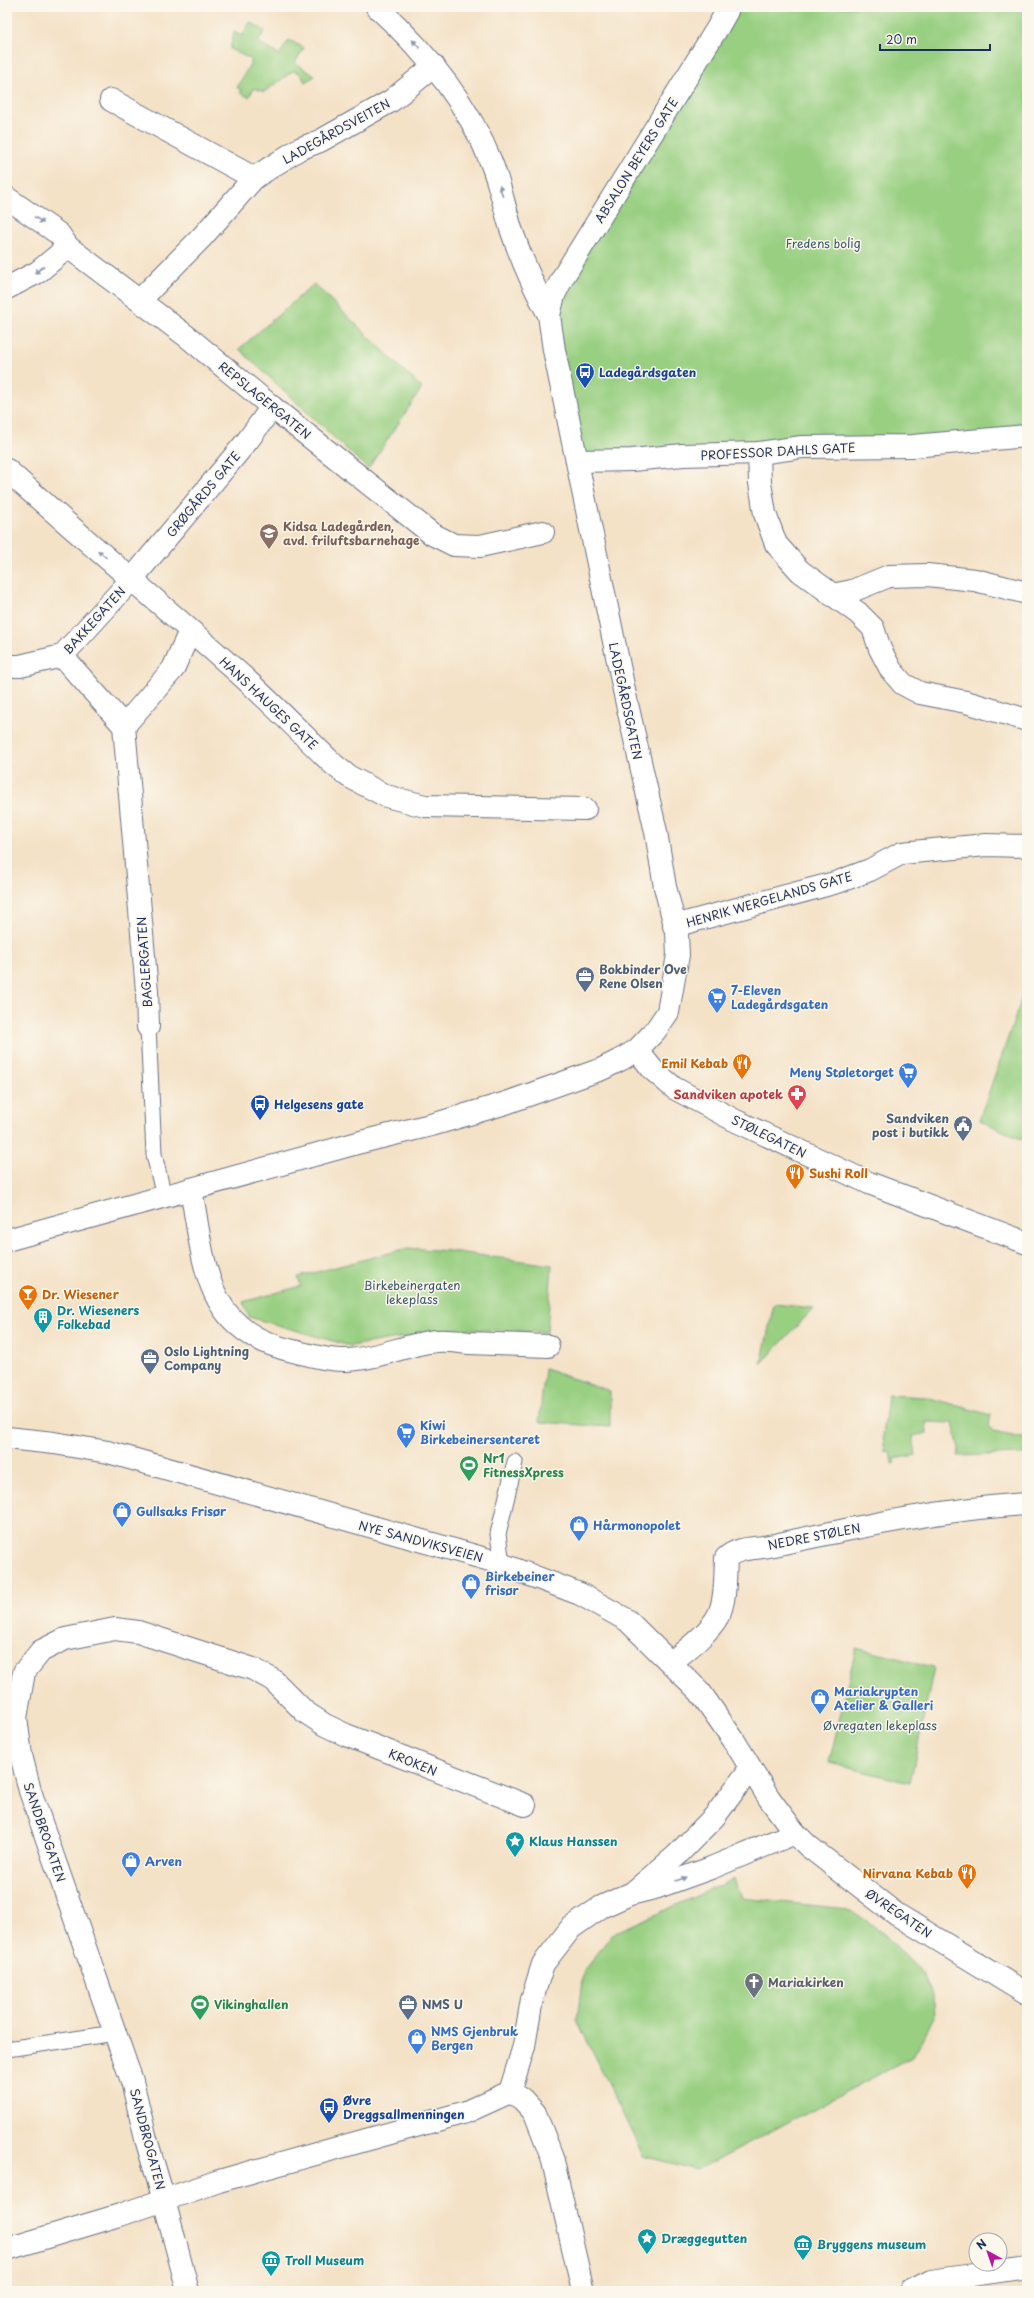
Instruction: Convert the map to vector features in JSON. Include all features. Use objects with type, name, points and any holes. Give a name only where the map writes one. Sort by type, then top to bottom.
[{"type":"street","name":"LADEGÅRDSGATEN","points":[[377,7],[403,30],[434,66],[470,119],[490,160],[501,190],[511,229],[548,315],[559,378],[578,461],[613,641],[656,832],[674,926],[677,933],[678,955],[668,1012],[655,1031],[637,1050]]},
{"type":"street","name":"ABSALON BEYERS GATE","points":[[548,315],[554,295],[563,277],[718,27],[727,11],[724,7]]},
{"type":"street","name":"LADEGÅRDSVEITEN","points":[[140,300],[202,237],[254,178],[299,150],[320,141],[391,101],[434,66]]},
{"type":"street","points":[[111,100],[254,178]]},
{"type":"street","name":"REPSLAGERGATEN","points":[[7,198],[59,234],[68,246],[189,338],[272,407],[432,534],[454,545],[480,546],[543,532]]},
{"type":"street","points":[[7,288],[38,272],[68,246]]},
{"type":"street","name":"GRØGÅRDS GATE","points":[[132,579],[248,440],[272,407]]},
{"type":"street","name":"PROFESSOR DAHLS GATE","points":[[578,461],[632,460],[759,453],[802,447],[913,446],[1027,436]]},
{"type":"street","points":[[759,453],[760,483],[765,514],[776,544],[800,571],[832,596],[858,613],[872,628],[880,649],[891,670],[903,684],[920,693],[966,702],[1027,720]]},
{"type":"street","name":"HANS HAUGES GATE","points":[[7,470],[70,527],[132,579],[243,677],[333,764],[348,776],[386,796],[425,806],[584,809]]},
{"type":"street","points":[[832,596],[852,591],[889,576],[927,575],[975,580],[1027,593]]},
{"type":"street","name":"BAKKEGATEN","points":[[7,666],[20,666],[62,656],[132,579]]},
{"type":"street","points":[[62,656],[124,726],[173,669],[190,631]]},
{"type":"street","name":"BAGLERGATEN","points":[[124,726],[147,991],[148,1027]]},
{"type":"street","name":"HENRIK WERGELANDS GATE","points":[[674,926],[838,882],[870,870],[902,853],[986,845],[1027,846]]},
{"type":"street","points":[[7,1240],[164,1198],[360,1142],[435,1124],[506,1103],[602,1069],[637,1050]]},
{"type":"street","name":"STØLEGATEN","points":[[637,1050],[653,1070],[674,1088],[734,1120],[869,1183],[1027,1243]]},
{"type":"street","points":[[192,1189],[200,1244],[213,1288],[223,1309],[236,1325],[258,1340],[279,1348],[324,1358],[346,1360],[369,1358],[436,1341],[548,1346]]},
{"type":"street","name":"NYE SANDVIKSVEIEN","points":[[7,1438],[108,1452],[502,1564],[580,1594],[627,1620],[672,1662],[700,1692],[733,1738],[750,1769],[769,1798]]},
{"type":"street","name":"NEDRE STØLEN","points":[[672,1662],[708,1629],[718,1616],[724,1592],[726,1558],[736,1552],[804,1537],[977,1507],[1027,1504]]},
{"type":"street","name":"SANDBROGATEN","points":[[188,2291],[146,2139],[132,2081],[30,1791],[20,1755],[16,1718],[24,1672],[42,1651],[65,1639],[115,1629],[138,1632],[253,1669],[273,1680],[305,1712]]},
{"type":"street","name":"KROKEN","points":[[305,1712],[325,1725],[346,1735],[525,1805]]},
{"type":"street","points":[[630,1894],[676,1856],[715,1816],[750,1769]]},
{"type":"street","name":"ØVREGATEN","points":[[769,1798],[795,1833],[808,1846],[896,1914],[1027,1994]]},
{"type":"street","points":[[7,2248],[164,2200],[219,2181],[466,2112],[510,2092],[524,2046],[532,1999],[543,1964],[571,1928],[601,1907],[630,1894],[658,1887],[711,1868],[795,1833]]},
{"type":"street","points":[[510,2092],[522,2099],[535,2113],[550,2150],[583,2291]]},
{"type":"street","points":[[911,2291],[931,2281],[1027,2268]]},
{"type":"lane","name":"BAGLERGATEN","points":[[148,1027],[154,1154],[164,1198]]},
{"type":"lane","points":[[502,1564],[498,1534],[515,1462]]},
{"type":"lane","points":[[7,1720],[20,1755]]},
{"type":"lane","points":[[7,2049],[115,2033]]},
{"type":"green space","name":"Fredens bolig","points":[[723,7],[1027,7],[1027,436],[578,461],[554,295]]},
{"type":"green space","points":[[250,22],[265,31],[258,42],[279,55],[289,40],[304,48],[295,63],[315,76],[305,82],[300,73],[293,71],[264,92],[254,88],[249,97],[240,93],[242,90],[237,88],[252,60],[230,49],[234,32],[242,36]]},
{"type":"green space","points":[[314,284],[422,388],[368,469],[239,349]]},
{"type":"green space","points":[[1027,984],[1027,1125],[1025,1141],[979,1120]]},
{"type":"green space","name":"Birkebeinergaten lekeplass","points":[[408,1248],[449,1251],[552,1265],[547,1332],[452,1329],[350,1346],[249,1317],[243,1302],[301,1286],[298,1277]]},
{"type":"green space","points":[[774,1304],[814,1308],[761,1364]]},
{"type":"green space","points":[[545,1369],[610,1391],[610,1427],[539,1422]]},
{"type":"green space","points":[[888,1395],[926,1397],[991,1415],[989,1425],[993,1432],[1027,1439],[1026,1454],[958,1456],[959,1449],[953,1423],[926,1422],[927,1433],[913,1436],[916,1455],[894,1459],[895,1463],[892,1464],[890,1452],[885,1452],[883,1436]]},
{"type":"green space","name":"Øvregaten lekeplass","points":[[856,1648],[934,1667],[910,1783],[829,1763]]},
{"type":"green space","points":[[734,1879],[741,1898],[848,1909],[885,1935],[919,1970],[933,1995],[934,2018],[912,2057],[697,2170],[643,2156],[577,2020],[583,1973],[612,1934]]},
{"type":"place","name":"Ladegårdsgaten","points":[[585,389]]},
{"type":"place","name":"Kidsa Ladegården, avd. friluftsbarnehage","points":[[269,550]]},
{"type":"place","name":"Bokbinder Ove Rene Olsen","points":[[585,993]]},
{"type":"place","name":"7-Eleven Ladegårdsgaten","points":[[717,1014]]},
{"type":"place","name":"Emil Kebab","points":[[742,1080]]},
{"type":"place","name":"Meny Støletorget","points":[[908,1089]]},
{"type":"place","name":"Sandviken apotek","points":[[797,1111]]},
{"type":"place","name":"Helgesens gate","points":[[260,1121]]},
{"type":"place","name":"Sandviken post i butikk","points":[[963,1142]]},
{"type":"place","name":"Sushi Roll","points":[[795,1190]]},
{"type":"place","name":"Dr. Wiesener","points":[[28,1311]]},
{"type":"place","name":"Dr. Wieseners Folkebad","points":[[43,1334]]},
{"type":"place","name":"Oslo Lightning Company","points":[[150,1375]]},
{"type":"place","name":"Kiwi Birkebeinersenteret","points":[[406,1449]]},
{"type":"place","name":"Nr1 FitnessXpress","points":[[469,1482]]},
{"type":"place","name":"Gullsaks Frisør","points":[[122,1528]]},
{"type":"place","name":"Hårmonopolet","points":[[579,1542]]},
{"type":"place","name":"Birkebeiner frisør","points":[[471,1600]]},
{"type":"place","name":"Mariakrypten Atelier & Galleri","points":[[820,1715]]},
{"type":"place","name":"Klaus Hanssen","points":[[515,1858]]},
{"type":"place","name":"Arven","points":[[131,1878]]},
{"type":"place","name":"Nirvana Kebab","points":[[967,1890]]},
{"type":"place","name":"Mariakirken","points":[[754,1999]]},
{"type":"place","name":"Vikinghallen","points":[[200,2021]]},
{"type":"place","name":"NMS U","points":[[408,2021]]},
{"type":"place","name":"NMS Gjenbruk Bergen","points":[[417,2055]]},
{"type":"place","name":"Øvre Dreggsallmenningen","points":[[329,2124]]},
{"type":"place","name":"Dræggegutten","points":[[647,2255]]},
{"type":"place","name":"Bryggens museum","points":[[803,2261]]},
{"type":"place","name":"Troll Museum","points":[[271,2277]]}]
